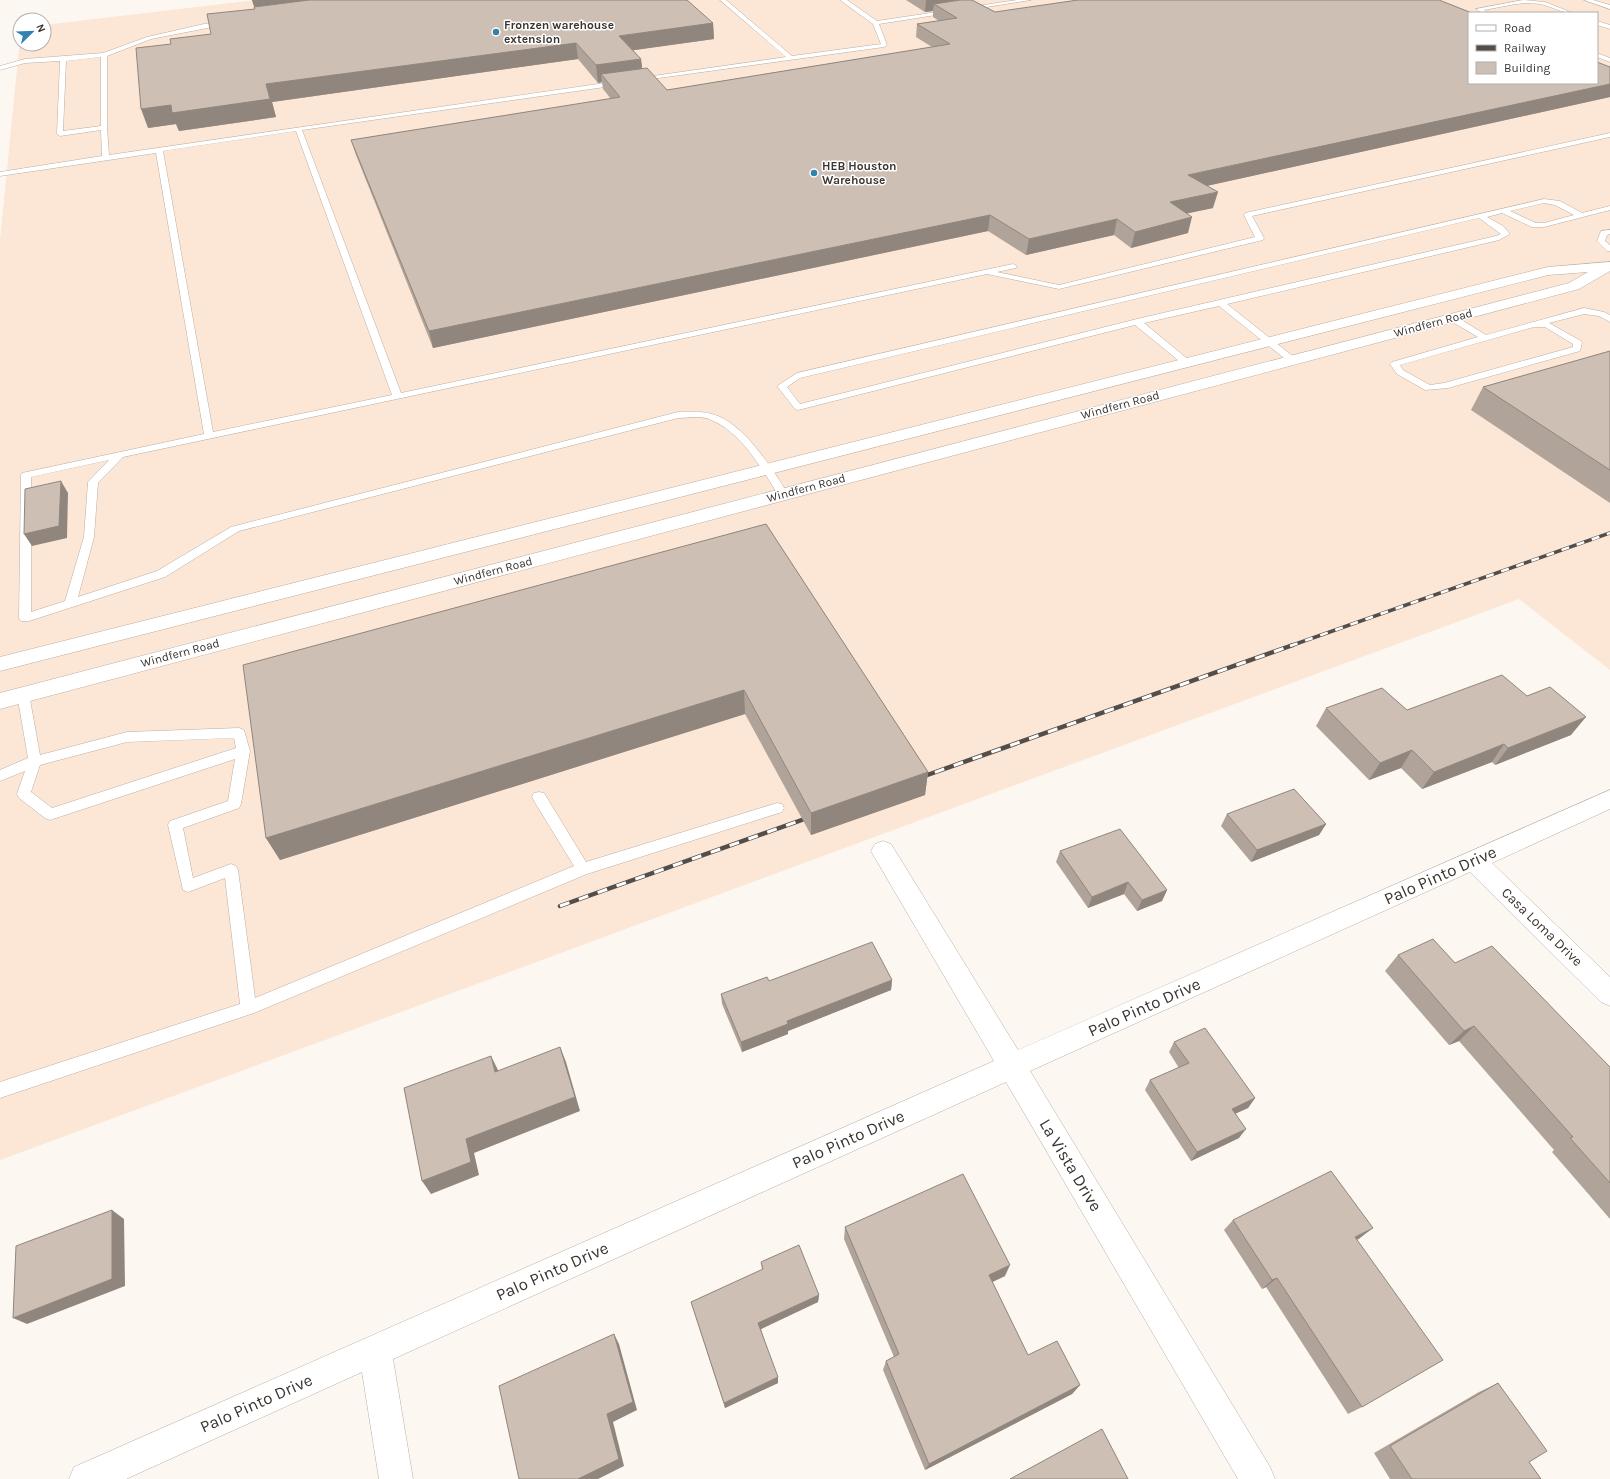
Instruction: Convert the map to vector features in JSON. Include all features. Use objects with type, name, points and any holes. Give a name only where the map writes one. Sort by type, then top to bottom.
[{"type":"street","name":"Windfern Road","points":[[0,701],[1574,286],[1610,266]]},
{"type":"street","name":"Windfern Road","points":[[0,664],[1548,271],[1610,266]]},
{"type":"street","name":"Palo Pinto Drive","points":[[86,1479],[1610,800]]},
{"type":"street","name":"La Vista Drive","points":[[882,851],[1258,1479]]},
{"type":"street","name":"Casa Loma Drive","points":[[1474,860],[1610,994]]},
{"type":"street","points":[[374,1350],[396,1479]]},
{"type":"lane","points":[[723,0],[790,58]]},
{"type":"lane","points":[[634,80],[884,44],[876,23],[843,0]]},
{"type":"lane","points":[[876,23],[1007,1],[1028,0]]},
{"type":"lane","points":[[1484,12],[1479,9],[1528,0],[1567,12]]},
{"type":"lane","points":[[1587,0],[1610,8]]},
{"type":"lane","points":[[0,68],[25,61],[63,59],[104,54],[149,38],[204,26],[236,22]]},
{"type":"lane","points":[[1598,23],[1610,27]]},
{"type":"lane","points":[[104,54],[104,128],[106,158]]},
{"type":"lane","points":[[1598,55],[1610,60]]},
{"type":"lane","points":[[63,59],[60,134],[104,128]]},
{"type":"lane","points":[[0,174],[626,82]]},
{"type":"lane","points":[[298,129],[397,396]]},
{"type":"lane","points":[[984,272],[1059,287],[1260,238],[1248,215],[1610,135]]},
{"type":"lane","points":[[159,150],[209,436]]},
{"type":"lane","points":[[1482,217],[1500,228],[1506,234],[1499,238],[1221,304],[1137,322],[798,407],[782,386],[798,376],[1470,218],[1482,217],[1544,201],[1557,203],[1581,215]]},
{"type":"lane","points":[[1504,211],[1535,226],[1610,208]]},
{"type":"lane","points":[[1610,232],[1604,233],[1601,241],[1610,249]]},
{"type":"lane","points":[[783,494],[768,469],[735,430],[710,416],[678,415],[235,529],[161,574],[25,618],[26,474],[1013,266]]},
{"type":"lane","points":[[1221,304],[1292,360]]},
{"type":"lane","points":[[1534,324],[1547,325],[1578,343],[1577,349],[1445,386],[1428,388],[1400,372],[1395,364],[1534,324],[1584,311],[1601,314],[1610,319]]},
{"type":"lane","points":[[1452,318],[1485,338]]},
{"type":"lane","points":[[1137,322],[1187,363]]},
{"type":"lane","points":[[70,604],[88,537],[93,482],[120,455]]},
{"type":"lane","points":[[23,694],[35,761],[24,794],[50,814],[243,751]]},
{"type":"lane","points":[[0,776],[35,761],[127,737],[240,733],[243,751],[234,804],[175,825],[188,886],[230,870],[248,1008]]},
{"type":"lane","points":[[539,797],[583,869]]},
{"type":"lane","points":[[0,1090],[248,1008],[583,869],[777,808]]},
{"type":"shaded area","points":[[257,0],[1610,0],[1610,670],[1519,599],[0,1160],[0,240],[19,52],[52,52],[52,24]]},
{"type":"building","points":[[309,0],[687,0],[713,23],[619,36],[641,59],[596,65],[576,43],[266,84],[270,99],[172,113],[171,105],[141,109],[136,48],[171,44],[170,39],[211,34],[207,14],[255,9],[254,7]]},
{"type":"building","name":"HEB Houston Warehouse","points":[[960,0],[972,0],[995,12],[1078,0],[1439,0],[1469,12],[1468,12],[1468,84],[1598,84],[1598,62],[1610,67],[1610,84],[1188,175],[1218,192],[1170,202],[1192,217],[1135,232],[1117,219],[1029,239],[990,215],[429,331],[351,140],[620,97],[601,74],[647,68],[667,90],[950,44],[917,24],[957,18],[934,4]]},
{"type":"building","points":[[1610,351],[1610,470],[1483,387]]},
{"type":"building","points":[[61,481],[59,526],[24,534],[25,489]]},
{"type":"building","points":[[766,524],[928,772],[811,813],[744,690],[266,838],[243,665]]},
{"type":"building","points":[[1502,675],[1527,696],[1550,687],[1586,717],[1508,748],[1504,744],[1434,772],[1412,750],[1380,763],[1326,708],[1382,688],[1407,710]]},
{"type":"building","points":[[1294,789],[1326,824],[1257,850],[1227,814]]},
{"type":"building","points":[[1120,829],[1167,890],[1142,900],[1128,882],[1092,897],[1060,851]]},
{"type":"building","points":[[1433,939],[1455,963],[1492,946],[1610,1067],[1610,1183],[1570,1138],[1573,1137],[1474,1026],[1464,1031],[1398,955]]},
{"type":"building","points":[[872,942],[892,980],[787,1021],[788,1024],[741,1042],[721,994],[767,977],[769,981]]},
{"type":"building","points":[[1205,1028],[1255,1098],[1232,1109],[1246,1129],[1197,1152],[1150,1080],[1189,1063],[1174,1042]]},
{"type":"building","points":[[560,1047],[575,1097],[466,1139],[471,1162],[422,1181],[404,1088],[491,1056],[495,1072]]},
{"type":"building","points":[[1331,1171],[1373,1228],[1355,1237],[1443,1360],[1362,1407],[1277,1278],[1272,1280],[1233,1220]]},
{"type":"building","points":[[963,1174],[1010,1265],[989,1275],[1028,1355],[1057,1341],[1080,1385],[929,1464],[886,1361],[899,1354],[845,1227]]},
{"type":"building","points":[[112,1210],[112,1279],[13,1318],[16,1246]]},
{"type":"building","points":[[799,1245],[819,1295],[758,1323],[778,1377],[724,1403],[691,1302],[763,1269],[761,1262]]},
{"type":"building","points":[[614,1334],[633,1402],[607,1414],[619,1459],[578,1479],[519,1479],[499,1386]]},
{"type":"building","points":[[1498,1383],[1547,1451],[1529,1462],[1541,1479],[1412,1479],[1390,1446]]},
{"type":"building","points":[[1102,1429],[1128,1479],[1010,1479]]},
{"type":"railway","points":[[1290,646],[1610,533]]},
{"type":"railway","points":[[916,779],[1293,645]]},
{"type":"railway","points":[[560,906],[813,816]]},
{"type":"place","name":"Fronzen warehouse extension","points":[[496,32]]},
{"type":"place","name":"HEB Houston Warehouse","points":[[814,173]]}]
